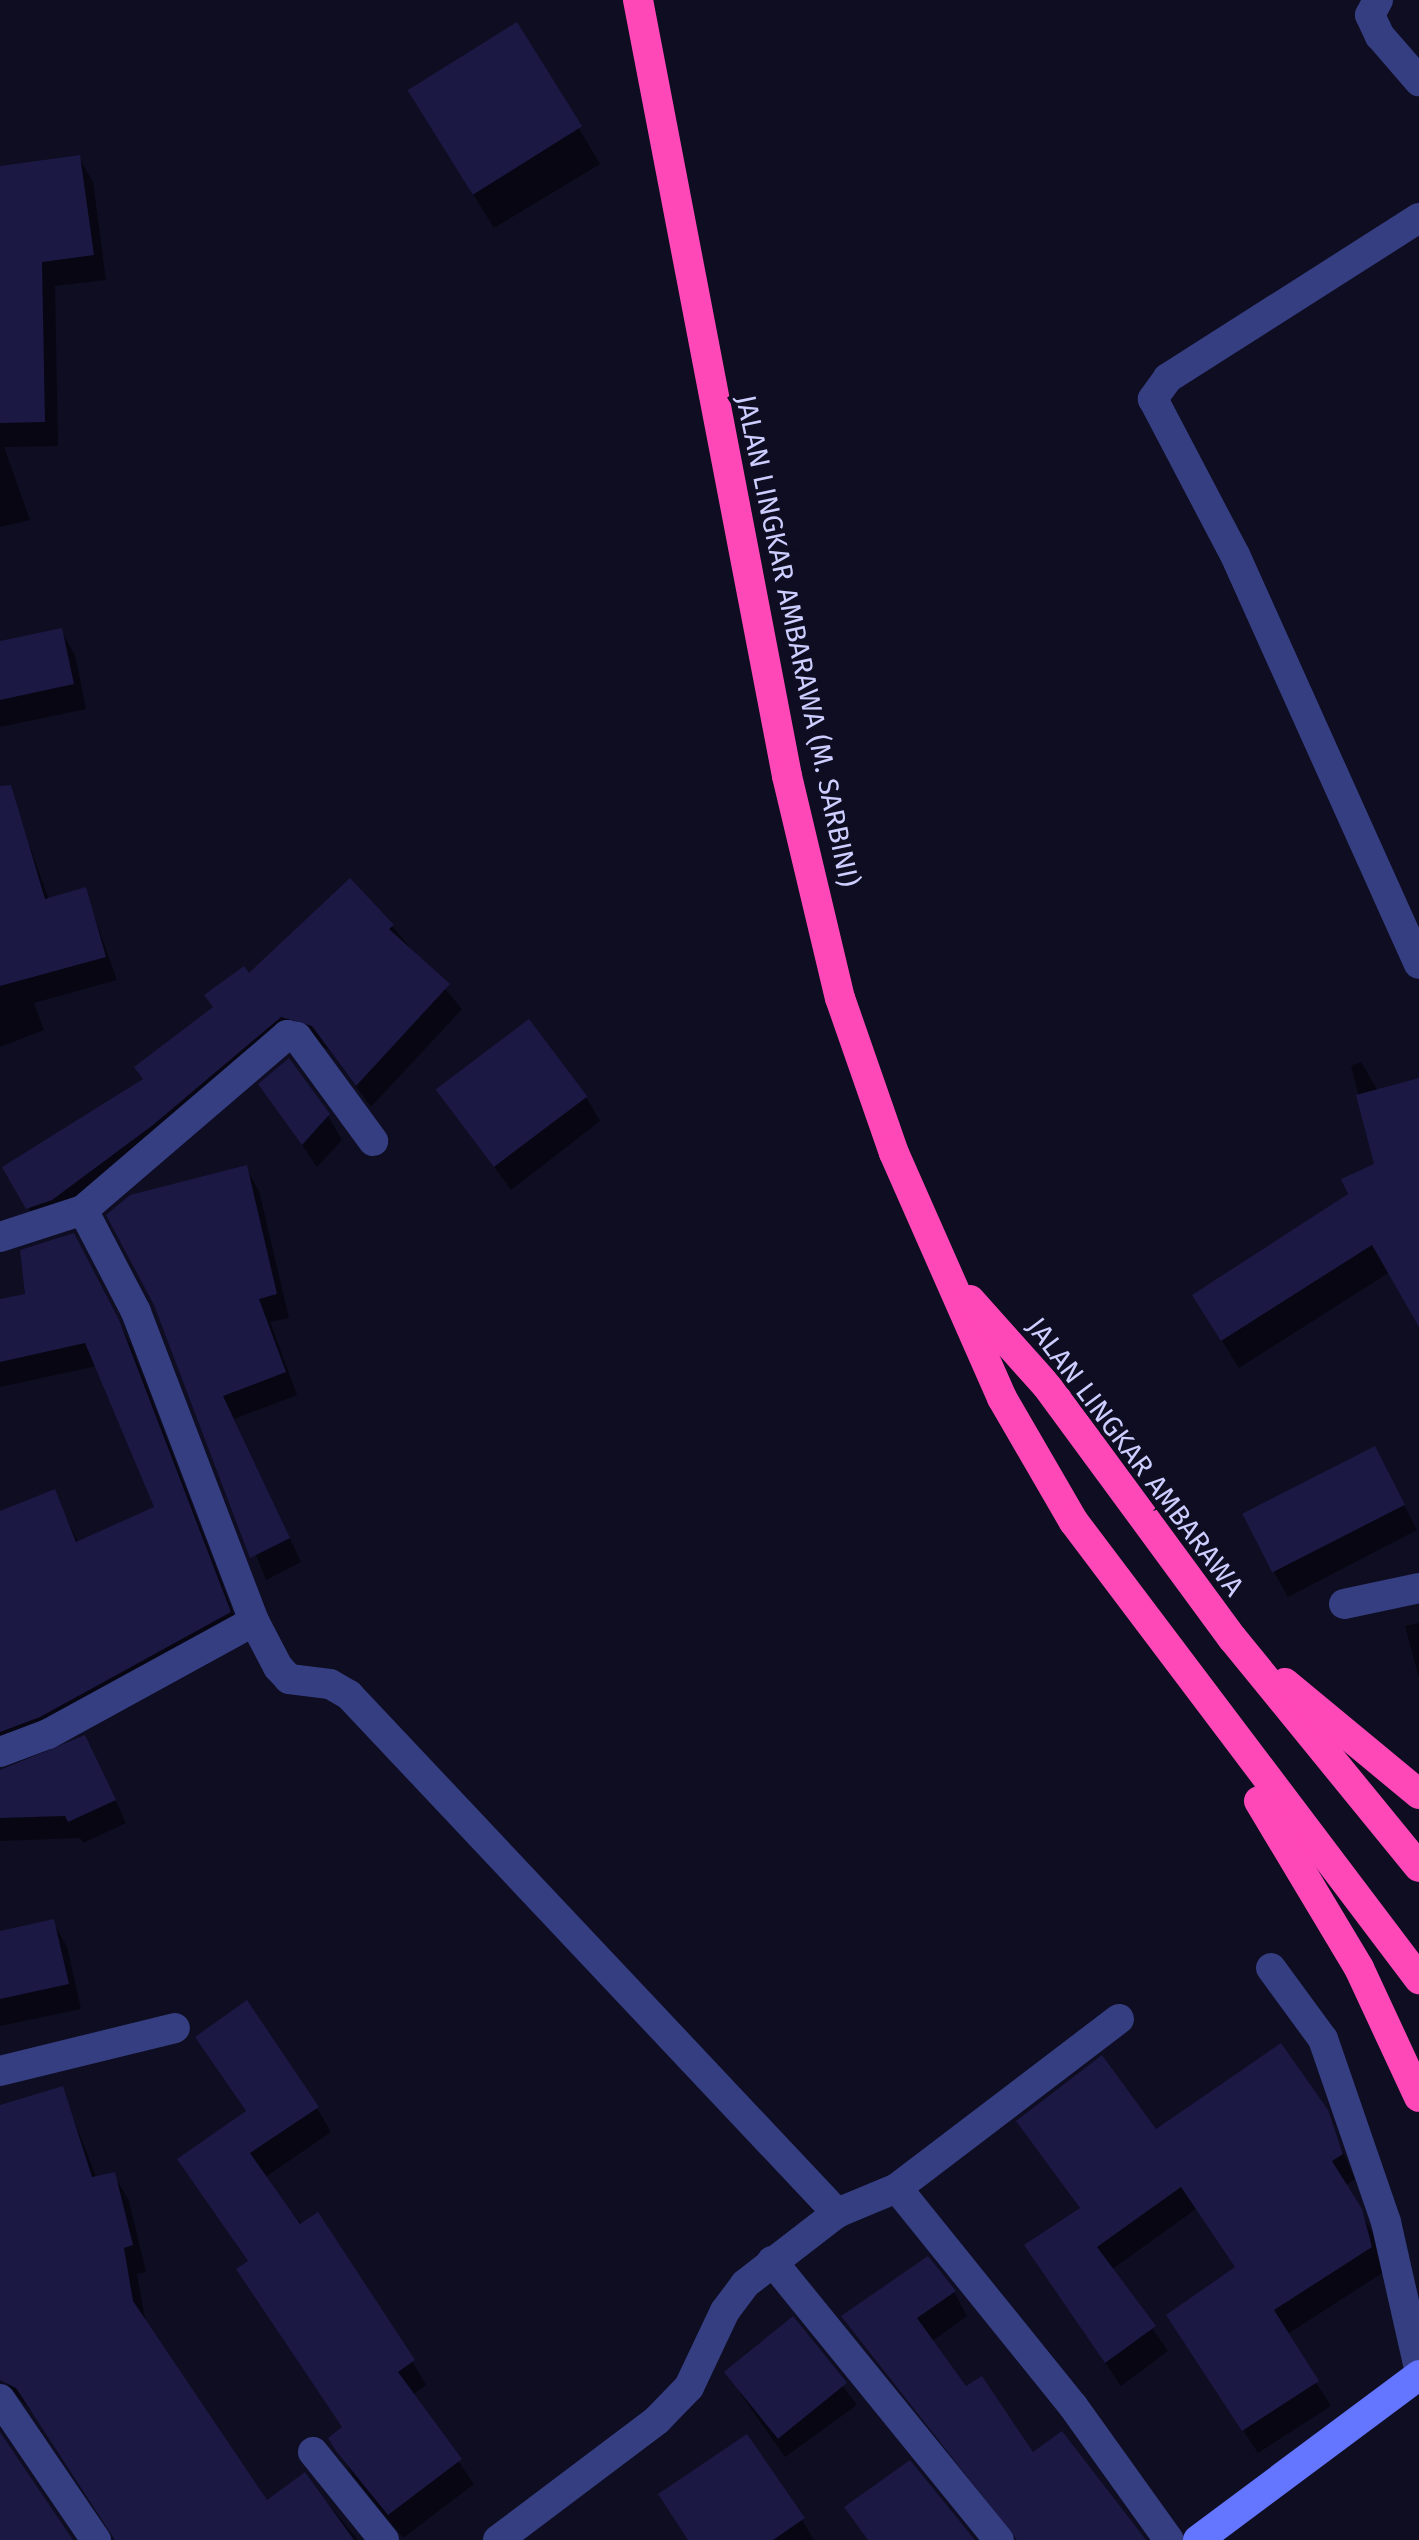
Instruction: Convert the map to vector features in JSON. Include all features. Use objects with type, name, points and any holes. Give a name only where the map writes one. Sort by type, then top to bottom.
[{"type":"highway","name":"JALAN LINGKAR AMBARAWA (M. SARBINI)","points":[[638,0],[787,776],[840,998],[894,1153],[952,1278]]},
{"type":"highway","name":"JALAN LINGKAR AMBARAWA","points":[[952,1278],[1047,1386],[1233,1639],[1419,1866]]},
{"type":"highway","points":[[952,1278],[1002,1398],[1047,1476],[1181,1671],[1419,1979]]},
{"type":"highway","points":[[1233,1639],[1419,1794]]},
{"type":"highway","points":[[1181,1671],[1359,1968],[1419,2097]]},
{"type":"main road","points":[[1198,2540],[1419,2372]]},
{"type":"street","points":[[1378,0],[1370,14],[1380,36],[1419,81]]},
{"type":"street","points":[[1419,218],[1168,378],[1153,400],[1236,556],[1419,964]]},
{"type":"street","points":[[0,1237],[83,1210],[287,1035],[297,1037],[374,1140]]},
{"type":"street","points":[[83,1210],[136,1312],[254,1621],[289,1679],[330,1684],[349,1695],[837,2213]]},
{"type":"street","points":[[1344,1604],[1419,1588]]},
{"type":"street","points":[[0,1752],[48,1734],[254,1621]]},
{"type":"street","points":[[1271,1968],[1323,2040],[1386,2222],[1419,2372]]},
{"type":"street","points":[[498,2540],[657,2420],[689,2388],[725,2311],[772,2261],[837,2213],[896,2188],[1118,2019]]},
{"type":"street","points":[[0,2071],[175,2028]]},
{"type":"street","points":[[896,2188],[1073,2406],[1169,2540]]},
{"type":"street","points":[[772,2261],[1000,2540]]},
{"type":"street","points":[[0,2399],[96,2540]]},
{"type":"street","points":[[312,2452],[384,2540]]},
{"type":"building","points":[[517,22],[582,126],[473,195],[408,90]]},
{"type":"building","points":[[80,155],[94,255],[42,262],[45,422],[0,423],[0,166]]},
{"type":"building","points":[[62,628],[74,684],[0,700],[0,641]]},
{"type":"building","points":[[11,785],[45,899],[86,887],[106,957],[0,986],[0,786]]},
{"type":"building","points":[[350,878],[394,925],[389,929],[450,984],[356,1086],[312,1026],[281,1017],[153,1125],[52,1200],[26,1209],[2,1167],[143,1079],[134,1067],[213,1007],[204,995],[244,966],[249,973]]},
{"type":"building","points":[[529,1019],[587,1096],[494,1167],[436,1089]]},
{"type":"building","points":[[289,1058],[330,1114],[302,1145],[258,1084]]},
{"type":"building","points":[[1419,1078],[1419,1327],[1372,1245],[1221,1341],[1192,1295],[1348,1194],[1341,1179],[1374,1164],[1356,1095]]},
{"type":"building","points":[[247,1165],[277,1294],[259,1299],[286,1372],[223,1396],[290,1538],[250,1558],[154,1305],[106,1215],[130,1195]]},
{"type":"building","points":[[74,1233],[119,1320],[231,1612],[40,1717],[0,1732],[0,1511],[55,1489],[76,1542],[154,1507],[85,1343],[0,1362],[0,1299],[25,1294],[20,1250]]},
{"type":"building","points":[[1375,1446],[1405,1505],[1272,1572],[1242,1514]]},
{"type":"building","points":[[85,1735],[116,1800],[68,1822],[65,1816],[0,1818],[0,1770]]},
{"type":"building","points":[[54,1919],[69,1984],[0,1999],[0,1931]]},
{"type":"building","points":[[247,2000],[319,2107],[250,2153],[300,2224],[318,2212],[415,2360],[398,2372],[462,2459],[388,2515],[328,2438],[342,2427],[236,2269],[248,2261],[177,2159],[246,2111],[195,2037]]},
{"type":"building","points":[[1281,2043],[1328,2110],[1343,2154],[1332,2161],[1362,2209],[1372,2247],[1274,2310],[1319,2381],[1242,2431],[1166,2315],[1235,2267],[1181,2187],[1097,2247],[1156,2326],[1105,2363],[1024,2245],[1080,2208],[1016,2121],[1102,2055],[1156,2129]]},
{"type":"building","points":[[63,2086],[92,2177],[115,2172],[133,2245],[124,2248],[133,2301],[267,2500],[305,2472],[354,2540],[115,2540],[16,2388],[0,2380],[0,2105]]},
{"type":"building","points":[[928,2256],[956,2291],[917,2318],[966,2386],[982,2376],[1033,2452],[1062,2431],[1146,2540],[1017,2540],[841,2316]]},
{"type":"building","points":[[793,2316],[847,2383],[778,2439],[724,2372]]},
{"type":"building","points":[[0,2432],[73,2540],[0,2540]]},
{"type":"building","points":[[747,2434],[805,2518],[773,2540],[688,2540],[658,2494]]},
{"type":"building","points":[[910,2460],[975,2540],[868,2540],[844,2507]]}]
